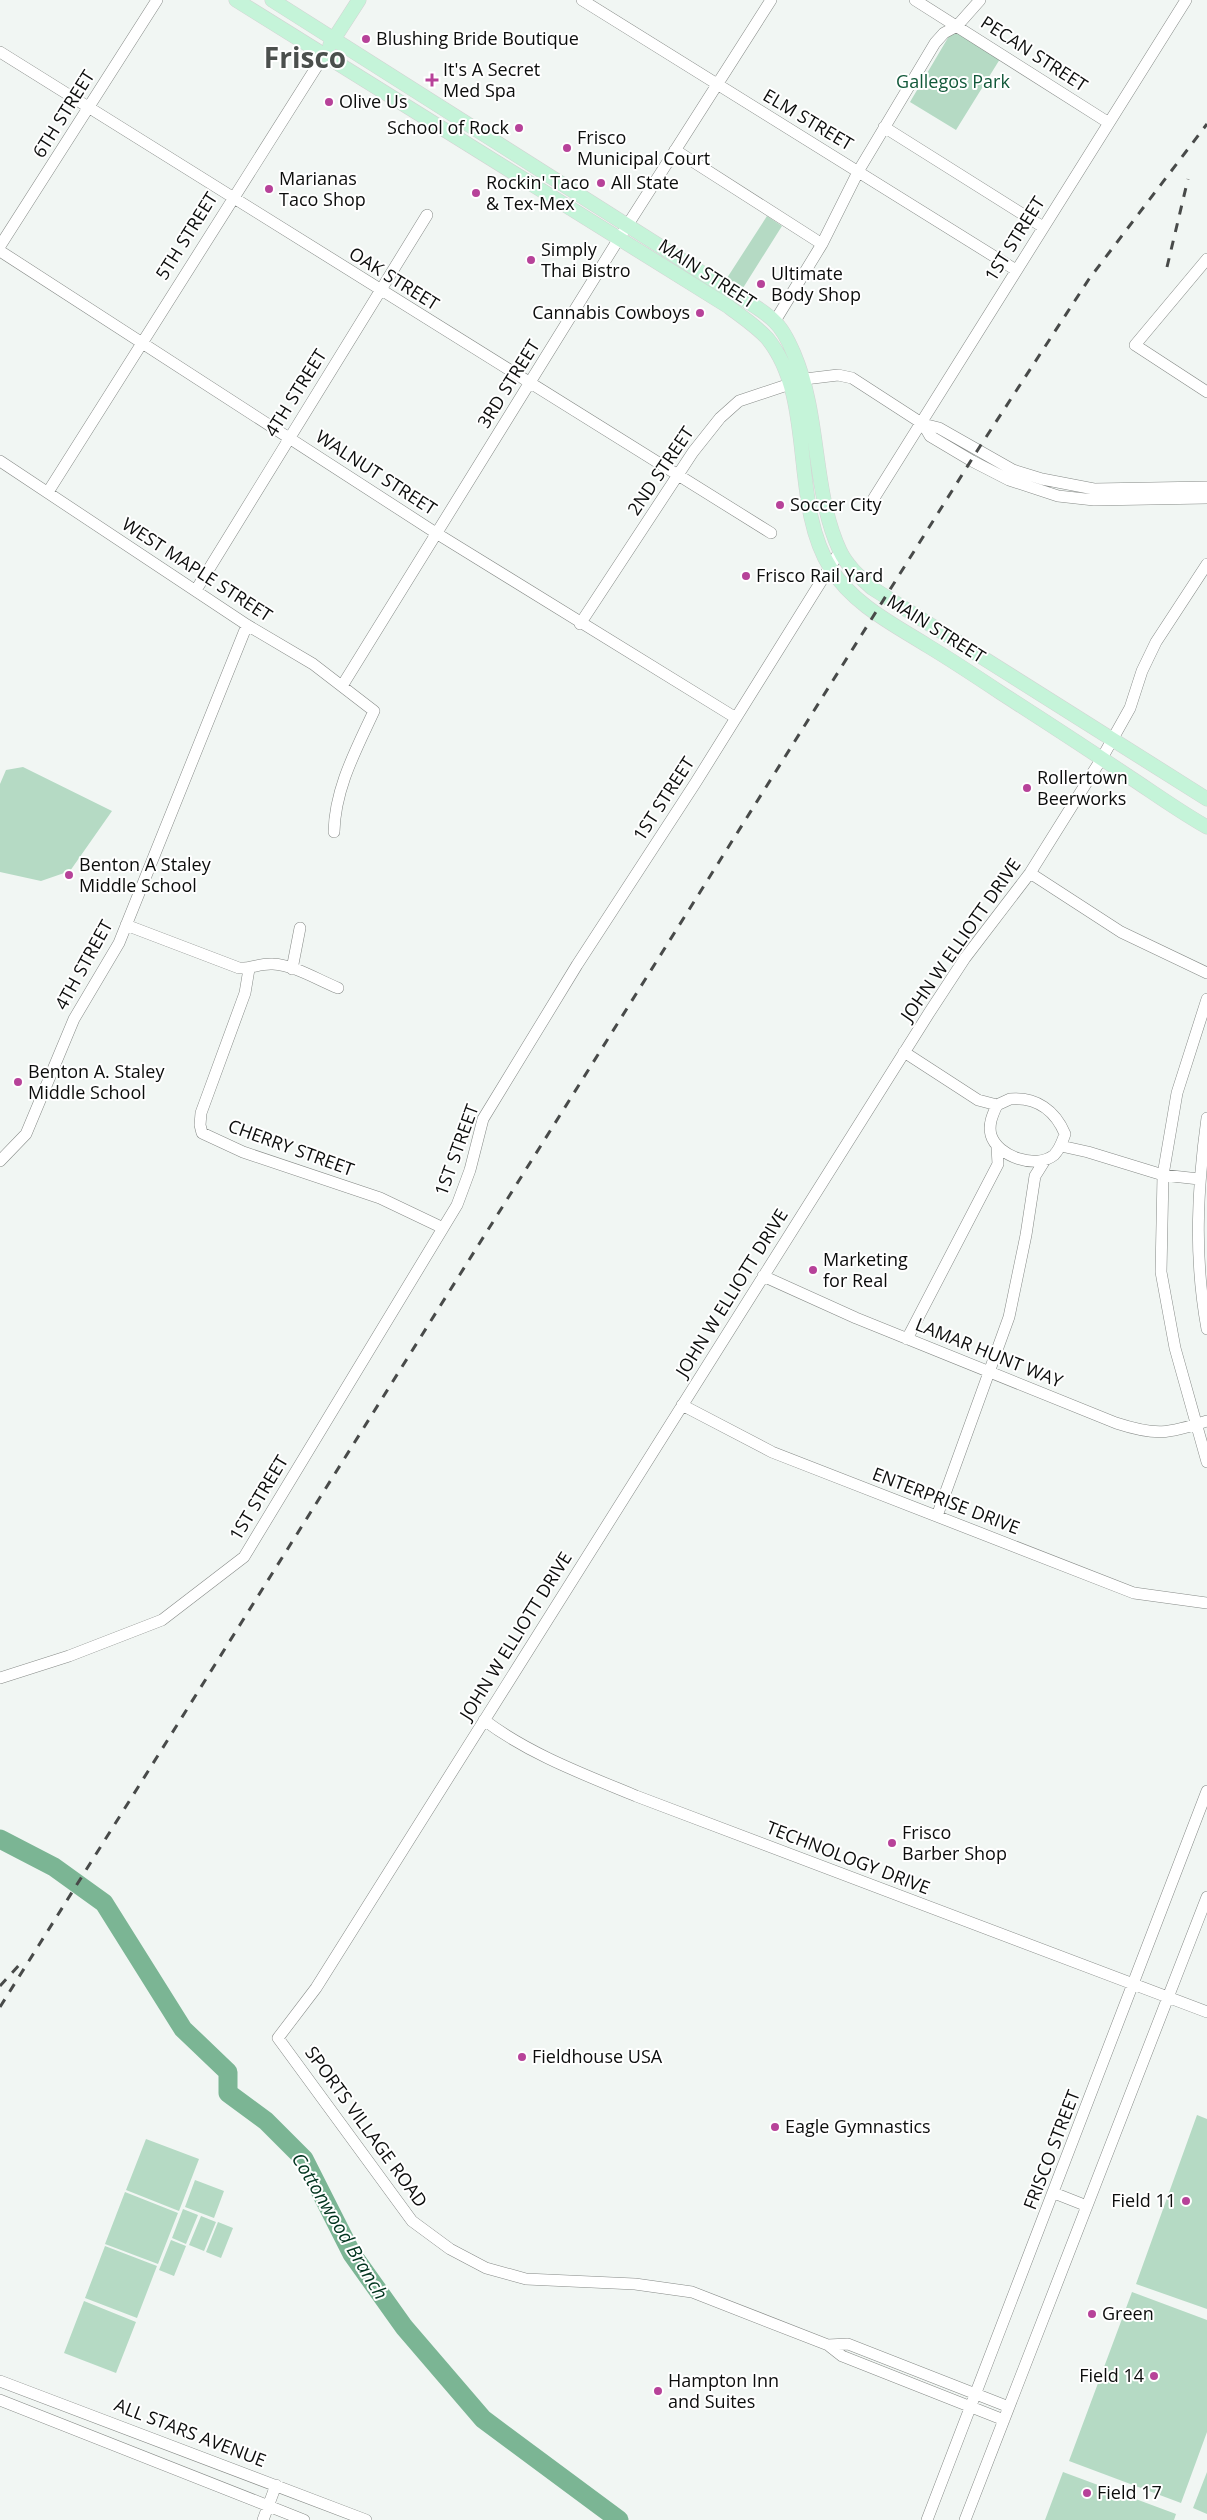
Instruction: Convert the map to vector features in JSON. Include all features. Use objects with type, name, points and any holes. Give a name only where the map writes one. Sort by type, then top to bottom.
[{"type":"main road","name":"MAIN STREET","points":[[236,0],[707,294],[751,324],[767,339],[780,361],[789,384],[796,407],[816,536],[831,568],[852,594],[876,614],[1207,827]]},
{"type":"main road","name":"MAIN STREET","points":[[272,0],[756,307],[775,321],[791,346],[805,379],[824,494],[840,551],[848,563],[872,588],[1112,741],[1207,799]]},
{"type":"main road","name":"5TH STREET","points":[[324,54],[359,0]]},
{"type":"street","name":"6TH STREET","points":[[0,246],[157,0]]},
{"type":"street","name":"ELM STREET","points":[[582,0],[717,85],[859,170],[1016,270]]},
{"type":"street","name":"3RD STREET","points":[[342,686],[618,240],[771,0]]},
{"type":"street","name":"PECAN STREET","points":[[915,0],[1108,123]]},
{"type":"street","points":[[775,321],[822,244],[859,170],[935,43],[944,33],[957,26],[980,0]]},
{"type":"street","name":"1ST STREET","points":[[874,498],[1186,0]]},
{"type":"street","name":"OAK STREET","points":[[0,52],[88,109],[771,533]]},
{"type":"street","name":"5TH STREET","points":[[48,492],[324,54]]},
{"type":"street","points":[[884,127],[1043,227]]},
{"type":"street","points":[[675,150],[822,244]]},
{"type":"street","name":"4TH STREET","points":[[196,590],[427,215]]},
{"type":"street","name":"WALNUT STREET","points":[[0,251],[436,533],[580,624],[736,718]]},
{"type":"street","points":[[1207,259],[1135,345],[1207,392]]},
{"type":"street","name":"2ND STREET","points":[[580,624],[678,475],[720,418],[739,401],[805,379],[838,375],[852,378],[922,424]]},
{"type":"street","points":[[922,424],[939,428],[1013,470],[1065,485],[1094,489],[1207,487]]},
{"type":"street","points":[[922,424],[930,436],[972,461],[1009,480],[1058,496],[1094,500],[1207,498]]},
{"type":"street","name":"WEST MAPLE STREET","points":[[0,461],[247,625],[313,664],[374,711],[342,783],[335,810],[334,832]]},
{"type":"street","name":"1ST STREET","points":[[0,1678],[69,1656],[162,1620],[244,1557],[456,1205],[470,1170],[483,1119],[577,965],[736,718],[840,551]]},
{"type":"street","name":"JOHN W ELLIOTT DRIVE","points":[[278,2038],[316,1988],[904,1052],[965,958],[1030,873],[1112,741],[1130,708],[1142,671],[1156,642],[1207,564]]},
{"type":"street","name":"4TH STREET","points":[[0,1161],[12,1151],[26,1134],[74,1019],[119,943],[247,625]]},
{"type":"street","points":[[1030,873],[1121,932],[1207,973]]},
{"type":"street","points":[[126,925],[216,961],[239,968],[249,969],[259,963],[278,964],[338,988]]},
{"type":"street","points":[[292,969],[300,928]]},
{"type":"street","name":"CHERRY STREET","points":[[249,969],[245,994],[201,1114],[200,1125],[202,1133],[243,1152],[380,1198],[443,1228]]},
{"type":"street","points":[[1207,999],[1177,1093],[1163,1175],[1161,1272],[1175,1348],[1202,1423],[1207,1462]]},
{"type":"street","points":[[904,1052],[978,1100],[997,1105]]},
{"type":"street","points":[[990,1119],[997,1105],[1010,1099],[1021,1098],[1037,1102],[1060,1121],[1065,1134],[1088,1152]]},
{"type":"street","points":[[907,1339],[998,1164],[997,1147],[991,1134],[990,1119],[978,1100]]},
{"type":"street","points":[[1207,1118],[1199,1179],[1198,1248],[1207,1329]]},
{"type":"street","points":[[938,1516],[1010,1317],[1035,1176],[1045,1160],[1061,1146],[1065,1134]]},
{"type":"street","points":[[1061,1146],[1088,1152],[1163,1175],[1199,1179]]},
{"type":"street","points":[[997,1147],[1015,1158],[1045,1160]]},
{"type":"street","points":[[998,1164],[1015,1158]]},
{"type":"street","points":[[1028,1160],[1035,1176]]},
{"type":"street","name":"LAMAR HUNT WAY","points":[[763,1276],[907,1339],[1100,1417],[1145,1432],[1174,1431],[1202,1423]]},
{"type":"street","name":"ENTERPRISE DRIVE","points":[[682,1405],[772,1452],[1134,1593],[1207,1603]]},
{"type":"street","name":"TECHNOLOGY DRIVE","points":[[484,1720],[510,1739],[578,1772],[636,1796],[1207,2012]]},
{"type":"street","name":"FRISCO STREET","points":[[927,2520],[1207,1791]]},
{"type":"street","points":[[965,2520],[1207,1897]]},
{"type":"street","name":"SPORTS VILLAGE ROAD","points":[[278,2038],[412,2221],[450,2250],[486,2268],[526,2279],[635,2284],[692,2292],[828,2345],[842,2356],[1004,2420]]},
{"type":"street","points":[[1054,2193],[1087,2206]]},
{"type":"street","name":"SPORTS VILLAGE ROAD","points":[[828,2345],[848,2344],[1009,2406]]},
{"type":"street","name":"ALL STARS AVENUE","points":[[0,2381],[366,2520]]},
{"type":"street","points":[[0,2400],[304,2520]]},
{"type":"street","points":[[263,2520],[276,2485]]},
{"type":"green space","name":"Gallegos Park","points":[[952,31],[956,31],[1000,59],[956,130],[910,102]]},
{"type":"green space","points":[[767,216],[782,226],[743,288],[727,278]]},
{"type":"green space","points":[[23,767],[112,811],[70,871],[41,881],[0,872],[0,784],[6,770]]},
{"type":"green space","name":"Field 11","points":[[1197,2115],[1207,2119],[1207,2309],[1136,2284]]},
{"type":"green space","points":[[146,2139],[199,2159],[179,2211],[126,2190]]},
{"type":"green space","points":[[195,2180],[224,2191],[214,2218],[185,2207]]},
{"type":"green space","points":[[125,2192],[178,2213],[158,2264],[105,2244]]},
{"type":"green space","points":[[183,2209],[198,2215],[186,2244],[172,2238]]},
{"type":"green space","points":[[201,2216],[216,2222],[204,2251],[189,2245]]},
{"type":"green space","points":[[218,2222],[233,2228],[221,2258],[206,2252]]},
{"type":"green space","points":[[171,2240],[186,2246],[174,2276],[159,2270]]},
{"type":"green space","points":[[105,2246],[157,2266],[137,2318],[85,2298]]},
{"type":"green space","name":"Field 14","points":[[1132,2292],[1207,2320],[1207,2432],[1181,2503],[1069,2461]]},
{"type":"green space","points":[[84,2301],[136,2322],[116,2373],[64,2353]]},
{"type":"green space","name":"Field 17","points":[[1063,2472],[1176,2514],[1174,2520],[1045,2520]]},
{"type":"green space","points":[[1207,2472],[1207,2514],[1193,2508]]},
{"type":"waterway","name":"Cottonwood Branch","points":[[0,1839],[54,1867],[104,1903],[183,2029],[228,2072],[228,2093],[266,2121],[304,2159],[352,2254],[404,2327],[483,2419],[619,2520]]},
{"type":"railway","points":[[0,2007],[977,451],[1089,279],[1207,124]]},
{"type":"railway","points":[[1167,267],[1188,179]]},
{"type":"railway","points":[[0,1986],[21,1963]]},
{"type":"place","name":"Blushing Bride Boutique","points":[[366,39]]},
{"type":"place","name":"It's A Secret Med Spa","points":[[432,80]]},
{"type":"place","name":"Olive Us","points":[[329,102]]},
{"type":"place","name":"School of Rock","points":[[519,128]]},
{"type":"place","name":"Frisco Municipal Court","points":[[567,148]]},
{"type":"place","name":"All State","points":[[601,183]]},
{"type":"place","name":"Marianas Taco Shop","points":[[269,189]]},
{"type":"place","name":"Rockin' Taco & Tex-Mex","points":[[476,193]]},
{"type":"place","name":"Simply Thai Bistro","points":[[531,260]]},
{"type":"place","name":"Ultimate Body Shop","points":[[761,284]]},
{"type":"place","name":"Cannabis Cowboys","points":[[700,313]]},
{"type":"place","name":"Soccer City","points":[[780,505]]},
{"type":"place","name":"Frisco Rail Yard","points":[[746,576]]},
{"type":"place","name":"Rollertown Beerworks","points":[[1027,788]]},
{"type":"place","name":"Benton A Staley Middle School","points":[[69,875]]},
{"type":"place","name":"Benton A. Staley Middle School","points":[[18,1082]]},
{"type":"place","name":"Marketing for Real","points":[[813,1270]]},
{"type":"place","name":"Frisco Barber Shop","points":[[892,1843]]},
{"type":"place","name":"Fieldhouse USA","points":[[522,2057]]},
{"type":"place","name":"Eagle Gymnastics","points":[[775,2127]]},
{"type":"place","name":"Field 11","points":[[1186,2201]]},
{"type":"place","name":"Green","points":[[1092,2314]]},
{"type":"place","name":"Field 14","points":[[1154,2376]]},
{"type":"place","name":"Hampton Inn and Suites","points":[[658,2391]]},
{"type":"place","name":"Field 17","points":[[1087,2493]]},
{"type":"district","name":"Frisco","points":[[305,58]]}]
